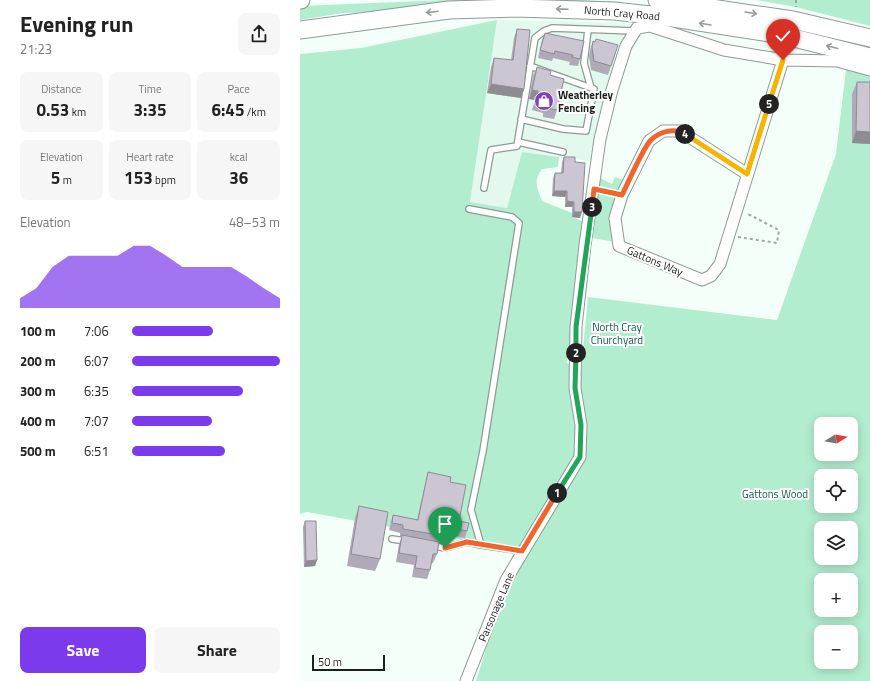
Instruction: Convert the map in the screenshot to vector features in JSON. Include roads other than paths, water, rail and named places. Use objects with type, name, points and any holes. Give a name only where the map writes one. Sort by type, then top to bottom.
[{"type":"main road","name":"North Cray Road","points":[[657,0],[792,20],[870,38]]},
{"type":"main road","name":"North Cray Road","points":[[300,30],[449,10],[515,8],[614,11],[660,16],[782,35],[870,57]]},
{"type":"street","points":[[636,31],[636,28],[650,26],[724,50],[783,60],[837,61],[870,70]]},
{"type":"street","name":"Parsonage Lane","points":[[466,681],[506,580],[522,551],[580,457],[581,425],[575,388],[576,327],[585,246],[600,139],[612,90],[626,46],[636,31]]},
{"type":"street","name":"Gattons Way","points":[[747,174],[680,131],[663,131],[649,141],[622,195],[615,218],[619,246],[702,280],[711,276],[720,264],[783,60],[782,35]]},
{"type":"lane","points":[[484,188],[491,150],[517,146],[534,38],[544,31],[552,28],[636,31]]},
{"type":"lane","points":[[521,119],[563,129],[586,131],[594,89],[591,88],[584,63],[588,30]]},
{"type":"lane","points":[[530,66],[591,88]]},
{"type":"lane","points":[[518,142],[563,152]]},
{"type":"lane","points":[[469,209],[512,217],[519,223],[483,451],[471,510],[481,545]]},
{"type":"lane","points":[[392,538],[414,543]]},
{"type":"lane","points":[[422,544],[445,548],[467,542],[522,551]]},
{"type":"place","name":"Weatherley Fencing","points":[[544,101]]},
{"type":"park label","name":"North Cray Churchyard","points":[[617,333]]},
{"type":"park label","name":"Gattons Wood","points":[[775,494]]}]
